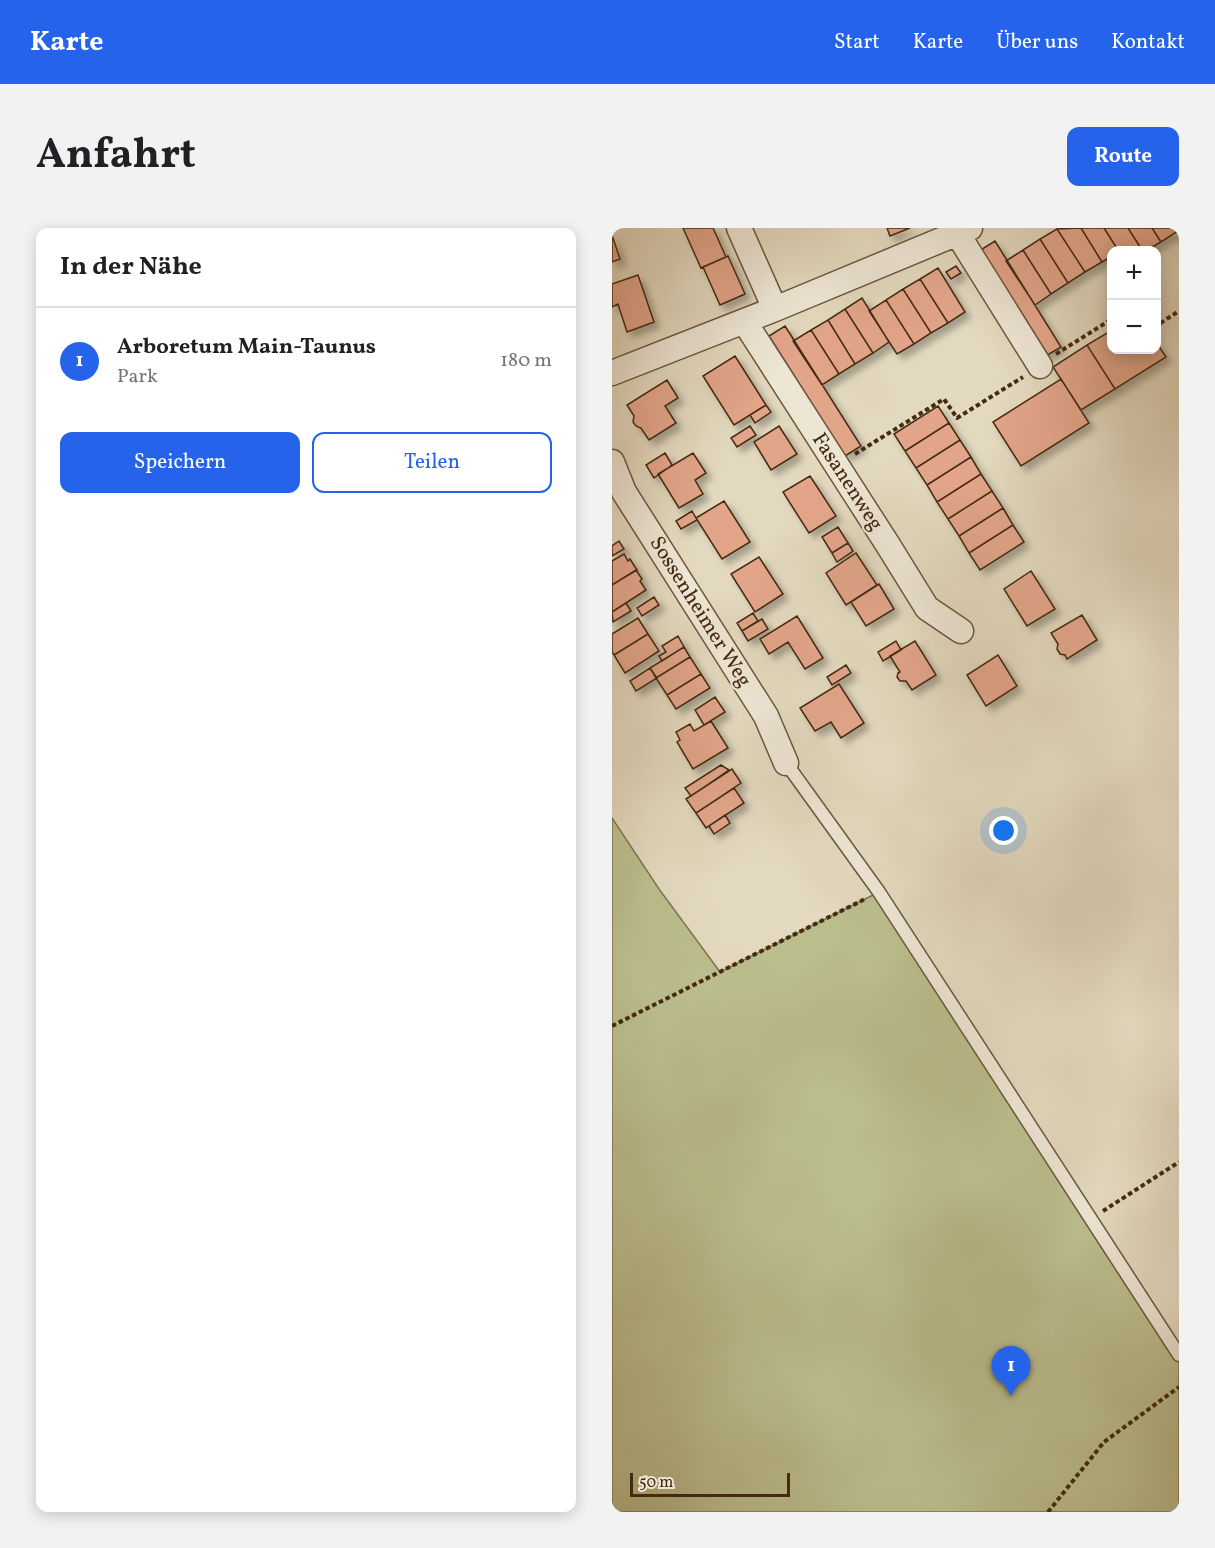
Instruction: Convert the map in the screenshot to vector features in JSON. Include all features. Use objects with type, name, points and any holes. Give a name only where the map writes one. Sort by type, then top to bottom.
[{"type":"street","points":[[739,228],[775,309]]},
{"type":"street","points":[[612,373],[775,309],[954,232],[1040,366]]},
{"type":"street","name":"Fasanenweg","points":[[744,321],[927,608],[960,631]]},
{"type":"street","name":"Sossenheimer Weg","points":[[612,462],[624,492],[766,716],[786,763]]},
{"type":"lane","points":[[786,763],[879,892],[1179,1355]]},
{"type":"path","points":[[1161,323],[1179,311]]},
{"type":"path","points":[[836,466],[944,399],[957,418],[1107,322]]},
{"type":"path","points":[[612,1026],[879,892]]},
{"type":"path","points":[[1090,1219],[1179,1162]]},
{"type":"path","points":[[1048,1512],[1104,1442],[1179,1387]]},
{"type":"green space","points":[[612,818],[659,889],[720,972],[879,892],[1179,1355],[1179,1512],[612,1512]]},
{"type":"building","points":[[683,228],[713,228],[726,257],[701,268]]},
{"type":"building","points":[[887,228],[910,228],[890,236]]},
{"type":"building","points":[[1081,228],[1102,262],[1085,272],[1057,229]]},
{"type":"building","points":[[1081,228],[1104,228],[1115,246],[1107,246],[1107,259],[1102,262]]},
{"type":"building","points":[[1104,228],[1128,228],[1139,246],[1115,246]]},
{"type":"building","points":[[1128,228],[1152,228],[1161,242],[1154,246],[1139,246]]},
{"type":"building","points":[[1152,228],[1176,228],[1178,231],[1161,242]]},
{"type":"building","points":[[1057,229],[1085,272],[1068,283],[1040,239]]},
{"type":"building","points":[[612,235],[620,259],[612,262]]},
{"type":"building","points":[[1040,239],[1068,283],[1051,294],[1023,250]]},
{"type":"building","points":[[995,241],[1061,347],[1046,356],[979,251]]},
{"type":"building","points":[[1023,250],[1051,294],[1035,305],[1006,261]]},
{"type":"building","points":[[728,256],[745,294],[720,305],[703,267]]},
{"type":"building","points":[[956,266],[961,273],[951,279],[946,272]]},
{"type":"building","points":[[938,268],[965,312],[948,323],[920,279]]},
{"type":"building","points":[[638,275],[654,322],[627,332],[618,304],[612,307],[612,284]]},
{"type":"building","points":[[920,279],[948,323],[931,333],[903,289]]},
{"type":"building","points":[[903,289],[931,333],[914,344],[886,300]]},
{"type":"building","points":[[862,298],[889,342],[873,353],[845,309]]},
{"type":"building","points":[[886,300],[914,344],[897,354],[869,311]]},
{"type":"building","points":[[845,309],[873,353],[855,364],[828,320]]},
{"type":"building","points":[[828,320],[855,364],[839,374],[811,330]]},
{"type":"building","points":[[785,326],[861,446],[845,456],[769,336]]},
{"type":"building","points":[[811,330],[839,374],[822,385],[793,341]]},
{"type":"building","points":[[1107,333],[1107,354],[1161,354],[1161,350],[1166,357],[1115,389],[1087,345]]},
{"type":"building","points":[[1087,345],[1115,389],[1081,410],[1053,367]]},
{"type":"building","points":[[735,356],[766,405],[734,425],[703,376]]},
{"type":"building","points":[[1061,379],[1089,423],[1021,466],[993,422]]},
{"type":"building","points":[[667,380],[678,398],[665,406],[676,423],[649,440],[641,428],[633,422],[634,416],[627,405]]},
{"type":"building","points":[[766,405],[771,412],[755,423],[750,415]]},
{"type":"building","points":[[938,406],[949,423],[905,451],[894,434]]},
{"type":"building","points":[[949,423],[960,440],[916,468],[905,451]]},
{"type":"building","points":[[750,426],[756,435],[737,447],[731,438]]},
{"type":"building","points":[[779,426],[797,454],[771,470],[754,442]]},
{"type":"building","points":[[960,440],[971,457],[927,485],[916,468]]},
{"type":"building","points":[[665,453],[672,465],[654,478],[646,465]]},
{"type":"building","points":[[693,453],[706,473],[695,480],[703,494],[679,508],[658,474]]},
{"type":"building","points":[[971,457],[981,474],[937,502],[927,485]]},
{"type":"building","points":[[981,474],[992,491],[948,519],[937,502]]},
{"type":"building","points":[[810,476],[836,516],[809,533],[783,492]]},
{"type":"building","points":[[992,491],[1003,508],[959,536],[948,519]]},
{"type":"building","points":[[724,501],[750,542],[722,559],[696,518]]},
{"type":"building","points":[[1003,508],[1013,525],[969,553],[959,536]]},
{"type":"building","points":[[692,511],[697,520],[681,529],[676,521]]},
{"type":"building","points":[[1013,525],[1024,542],[980,570],[969,553]]},
{"type":"building","points":[[838,527],[848,543],[832,553],[822,537]]},
{"type":"building","points":[[619,541],[624,549],[612,556],[612,546]]},
{"type":"building","points":[[848,543],[853,551],[837,562],[832,553]]},
{"type":"building","points":[[856,553],[877,585],[846,605],[826,573]]},
{"type":"building","points":[[624,554],[637,570],[612,585],[612,561]]},
{"type":"building","points":[[759,557],[783,594],[755,612],[731,574]]},
{"type":"building","points":[[636,570],[646,590],[612,612],[612,585]]},
{"type":"building","points":[[1031,571],[1055,609],[1027,626],[1004,589]]},
{"type":"building","points":[[879,584],[894,609],[866,626],[851,602]]},
{"type":"building","points":[[654,597],[659,605],[642,616],[637,608]]},
{"type":"building","points":[[626,603],[631,611],[613,622],[612,612]]},
{"type":"building","points":[[753,613],[758,621],[742,631],[737,623]]},
{"type":"building","points":[[1082,615],[1097,640],[1067,659],[1065,655],[1060,654],[1057,649],[1058,644],[1051,633]]},
{"type":"building","points":[[797,616],[823,658],[805,669],[788,642],[769,654],[760,639]]},
{"type":"building","points":[[638,618],[648,634],[614,655],[612,634]]},
{"type":"building","points":[[762,619],[768,629],[748,641],[742,631]]},
{"type":"building","points":[[648,634],[659,651],[625,673],[614,655]]},
{"type":"building","points":[[678,636],[684,647],[662,661],[659,656],[666,652],[662,646]]},
{"type":"building","points":[[896,641],[901,650],[883,661],[878,652]]},
{"type":"building","points":[[915,641],[936,675],[912,690],[906,681],[900,681],[897,677],[900,672],[890,656]]},
{"type":"building","points":[[684,647],[690,657],[656,678],[650,668]]},
{"type":"building","points":[[998,655],[1017,686],[986,706],[967,675]]},
{"type":"building","points":[[690,657],[701,674],[667,695],[656,678]]},
{"type":"building","points":[[846,665],[851,673],[832,685],[827,677]]},
{"type":"building","points":[[650,668],[657,678],[636,691],[630,681]]},
{"type":"building","points":[[701,674],[710,688],[676,709],[667,695]]},
{"type":"building","points":[[839,684],[864,723],[841,738],[831,722],[815,731],[800,708]]},
{"type":"building","points":[[715,697],[725,712],[704,725],[695,710]]},
{"type":"building","points":[[711,721],[728,748],[693,769],[677,742],[680,740],[676,732],[690,724],[694,731]]},
{"type":"building","points":[[721,765],[729,770],[691,796],[685,788]]},
{"type":"building","points":[[732,769],[741,783],[696,813],[686,799]]},
{"type":"building","points":[[734,788],[744,803],[706,828],[696,813]]},
{"type":"building","points":[[725,815],[730,823],[714,834],[709,826]]},
{"type":"place","name":"Arboretum Main-Taunus","points":[[1011,1396]]}]
